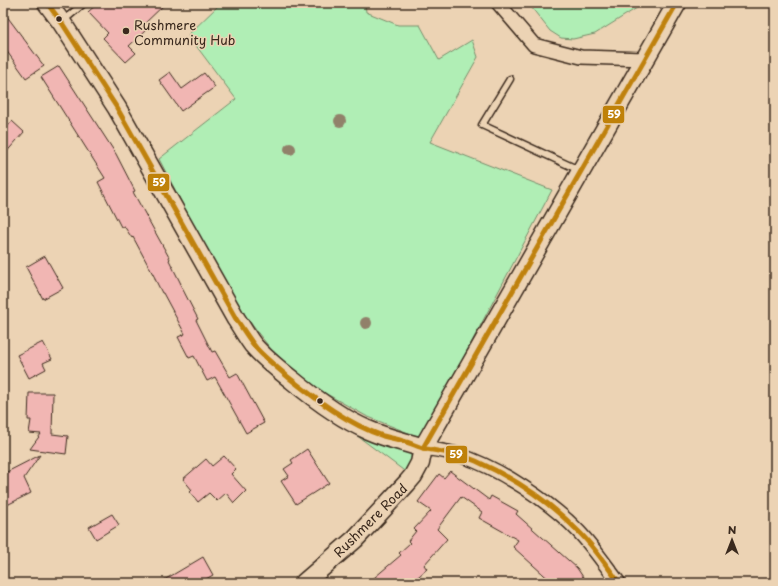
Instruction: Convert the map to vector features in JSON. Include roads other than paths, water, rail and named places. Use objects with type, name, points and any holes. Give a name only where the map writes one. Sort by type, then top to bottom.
[{"type":"street","points":[[47,3],[62,22],[117,108],[236,319],[253,344],[272,364],[300,387],[327,406],[348,420],[368,430],[423,448],[447,452],[475,461],[502,474],[542,500],[572,524],[600,557],[619,583]]},
{"type":"street","points":[[498,3],[534,45],[581,57],[646,59]]},
{"type":"street","name":"Rushmere Road","points":[[304,583],[355,539],[413,476],[420,463],[423,448],[436,428],[677,3]]},
{"type":"lane","points":[[62,22],[84,3]]},
{"type":"lane","points":[[510,79],[482,124],[581,171]]},
{"type":"place","name":"Rushmere Community Hub","points":[[126,31]]}]
